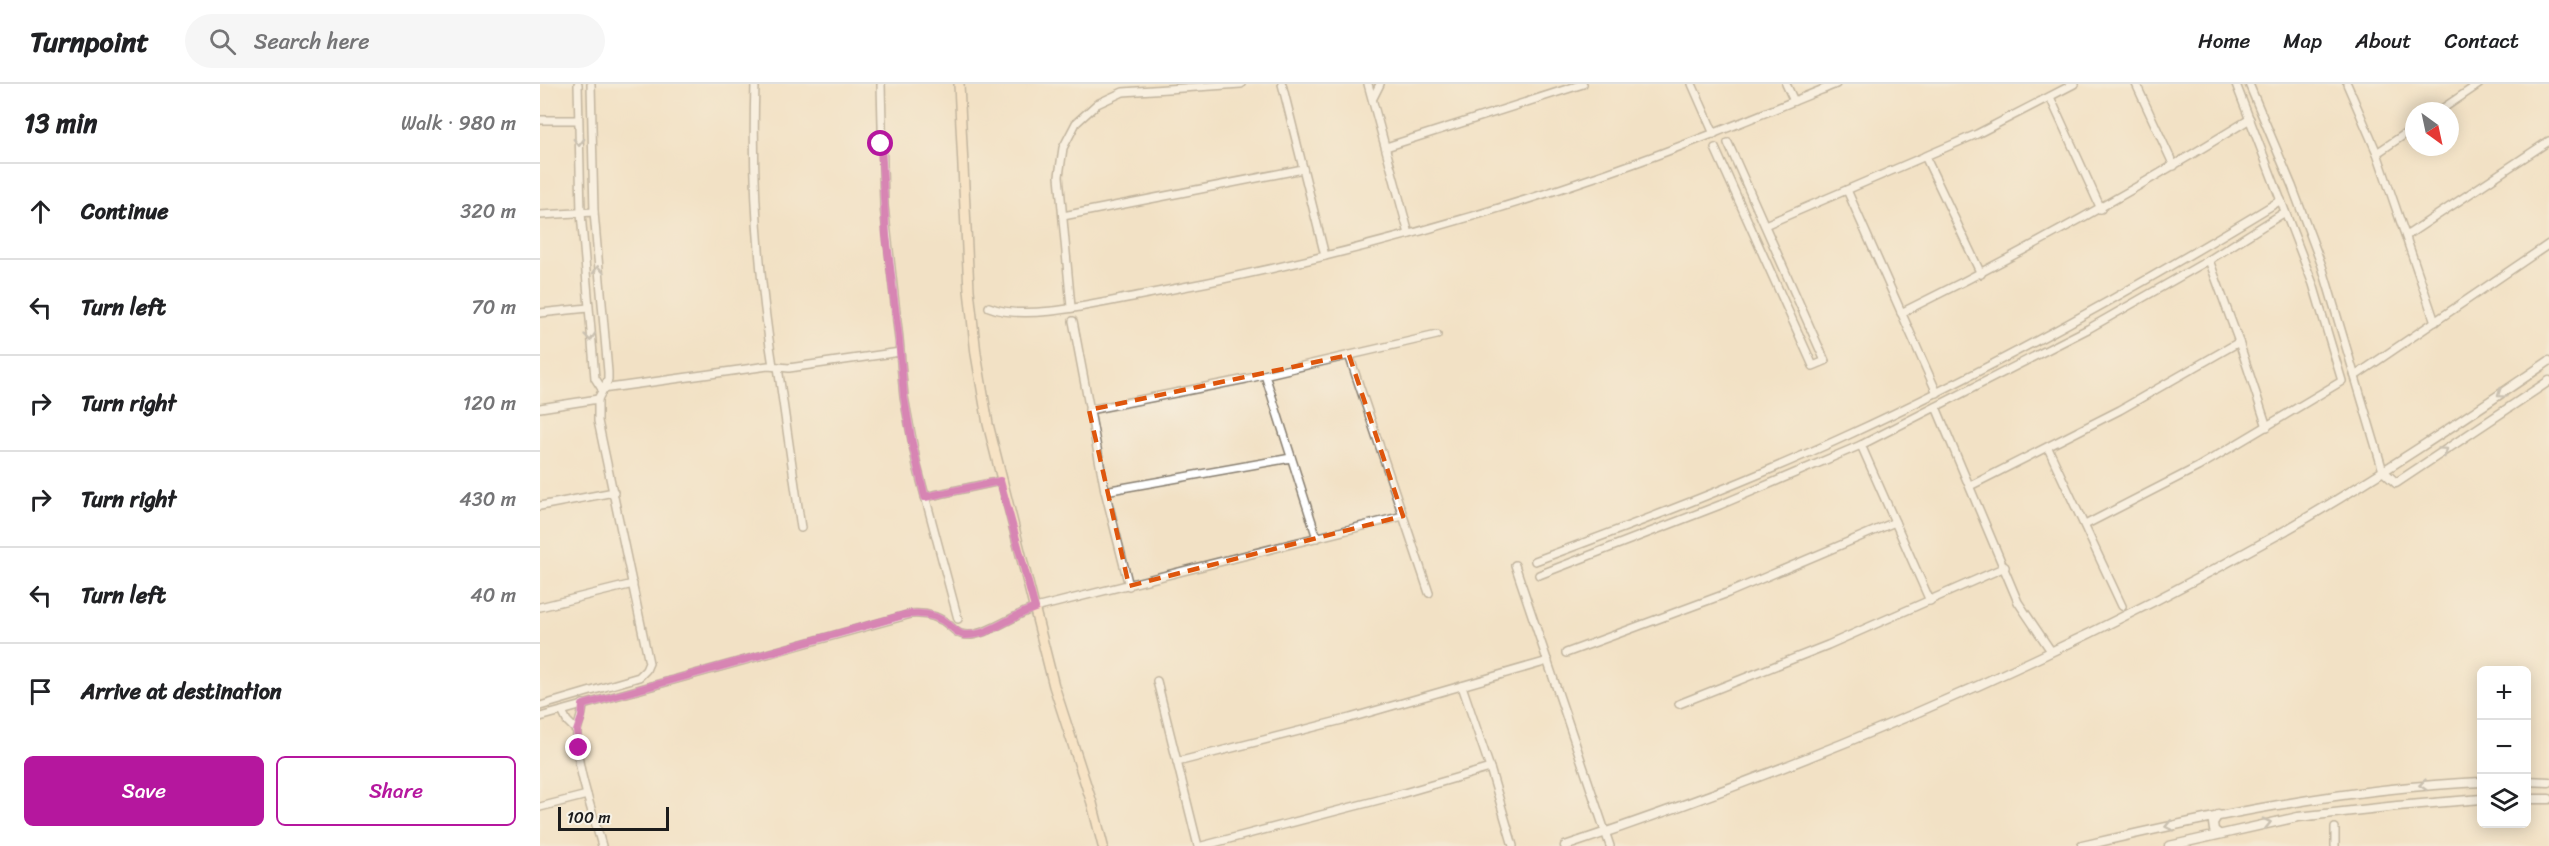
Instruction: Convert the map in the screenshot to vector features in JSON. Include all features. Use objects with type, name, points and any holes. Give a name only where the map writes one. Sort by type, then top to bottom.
[{"type":"main road","points":[[959,84],[972,322],[983,401],[1000,481],[1054,686],[1092,803],[1103,846]]},
{"type":"street","points":[[578,84],[581,213],[588,308],[595,378],[602,389]]},
{"type":"street","points":[[540,706],[636,678],[644,673],[649,659],[598,421],[598,399],[608,380],[608,372],[594,212],[591,84]]},
{"type":"street","points":[[754,84],[757,222],[763,290],[801,528]]},
{"type":"street","points":[[881,84],[884,206],[907,419],[925,497],[958,619]]},
{"type":"street","points":[[1071,307],[1059,176],[1063,148],[1076,123],[1096,104],[1114,95],[1132,90],[1241,84]]},
{"type":"street","points":[[1282,84],[1325,256]]},
{"type":"street","points":[[1368,84],[1409,234]]},
{"type":"street","points":[[1373,98],[1380,84]]},
{"type":"street","points":[[1386,147],[1583,84]]},
{"type":"street","points":[[1692,84],[1714,134]]},
{"type":"street","points":[[1786,84],[1794,101]]},
{"type":"street","points":[[989,307],[1025,313],[1071,307],[1217,281],[1409,234],[1552,192],[1714,134],[1836,84]]},
{"type":"street","points":[[1765,225],[1977,134],[2074,84]]},
{"type":"street","points":[[2136,84],[2174,166]]},
{"type":"street","points":[[2085,525],[2163,486],[2342,381],[2313,284],[2236,84]]},
{"type":"street","points":[[2249,84],[2307,225],[2383,471],[2396,483],[2549,381]]},
{"type":"street","points":[[2347,84],[2377,153],[2435,322]]},
{"type":"street","points":[[2452,102],[2479,84]]},
{"type":"street","points":[[2050,97],[2101,209]]},
{"type":"street","points":[[1901,313],[1981,274],[2101,209],[2250,119]]},
{"type":"street","points":[[540,120],[578,120]]},
{"type":"street","points":[[2377,153],[2405,134]]},
{"type":"street","points":[[2406,236],[2549,141]]},
{"type":"street","points":[[1715,148],[1813,366],[1825,361],[1728,143]]},
{"type":"street","points":[[1925,156],[1981,274]]},
{"type":"street","points":[[1063,216],[1303,169]]},
{"type":"street","points":[[1733,188],[1746,183]]},
{"type":"street","points":[[1847,190],[1937,393]]},
{"type":"street","points":[[1535,561],[1734,485],[1937,393],[2112,301],[2281,200]]},
{"type":"street","points":[[540,215],[594,212]]},
{"type":"street","points":[[1539,575],[1720,505],[1861,445],[2088,328],[2209,260],[2285,212]]},
{"type":"street","points":[[2240,225],[2246,237]]},
{"type":"street","points":[[2355,376],[2549,244]]},
{"type":"street","points":[[2209,260],[2240,342],[2267,426]]},
{"type":"street","points":[[540,313],[588,308]]},
{"type":"street","points":[[1073,321],[1105,491],[1129,586]]},
{"type":"street","points":[[1089,410],[1265,375],[1437,335]]},
{"type":"street","points":[[1970,486],[2128,406],[2240,342]]},
{"type":"street","points":[[602,389],[775,366],[789,368],[900,352]]},
{"type":"street","points":[[1349,355],[1429,593]]},
{"type":"street","points":[[1565,846],[1796,764],[1954,696],[2051,651],[2217,568],[2307,518],[2383,471],[2549,361]]},
{"type":"street","points":[[1265,375],[1317,538]]},
{"type":"street","points":[[540,408],[598,399]]},
{"type":"street","points":[[1936,407],[2022,610],[2040,632],[2051,651]]},
{"type":"street","points":[[1861,445],[1930,601]]},
{"type":"street","points":[[2048,448],[2122,606]]},
{"type":"street","points":[[1105,491],[1291,458]]},
{"type":"street","points":[[925,497],[1000,481]]},
{"type":"street","points":[[540,506],[614,492]]},
{"type":"street","points":[[540,717],[904,615],[918,613],[933,616],[946,622],[959,634],[966,635],[993,627],[1035,608],[1403,516]]},
{"type":"street","points":[[1566,654],[1728,593],[1895,522]]},
{"type":"street","points":[[1573,547],[1578,560]]},
{"type":"street","points":[[1515,565],[1610,846]]},
{"type":"street","points":[[1679,705],[1760,673],[2005,567]]},
{"type":"street","points":[[540,607],[633,584]]},
{"type":"street","points":[[1178,762],[1287,735],[1548,661]]},
{"type":"street","points":[[1157,681],[1200,846],[1390,797],[1490,768]]},
{"type":"street","points":[[1462,686],[1513,846]]},
{"type":"street","points":[[583,705],[577,731],[582,775],[602,846]]},
{"type":"street","points":[[562,711],[577,731]]},
{"type":"street","points":[[2531,781],[2549,782]]},
{"type":"street","points":[[2082,846],[2261,806],[2428,784],[2477,782]]},
{"type":"street","points":[[540,807],[587,795]]},
{"type":"street","points":[[2169,846],[2298,817],[2477,799]]},
{"type":"street","points":[[2531,799],[2549,799]]},
{"type":"street","points":[[2218,815],[2213,824],[2219,834]]},
{"type":"street","points":[[2197,820],[2204,828],[2203,838]]},
{"type":"street","points":[[2335,828],[2335,846]]},
{"type":"highlighted area","points":[[1349,355],[1403,516],[1129,586],[1089,410]]},
{"type":"route","points":[[579,748],[577,731],[583,705],[904,615],[918,613],[933,616],[946,622],[959,634],[966,635],[993,627],[1035,608],[1000,481],[925,497],[907,419],[901,376],[899,339],[886,235],[881,144]]}]
